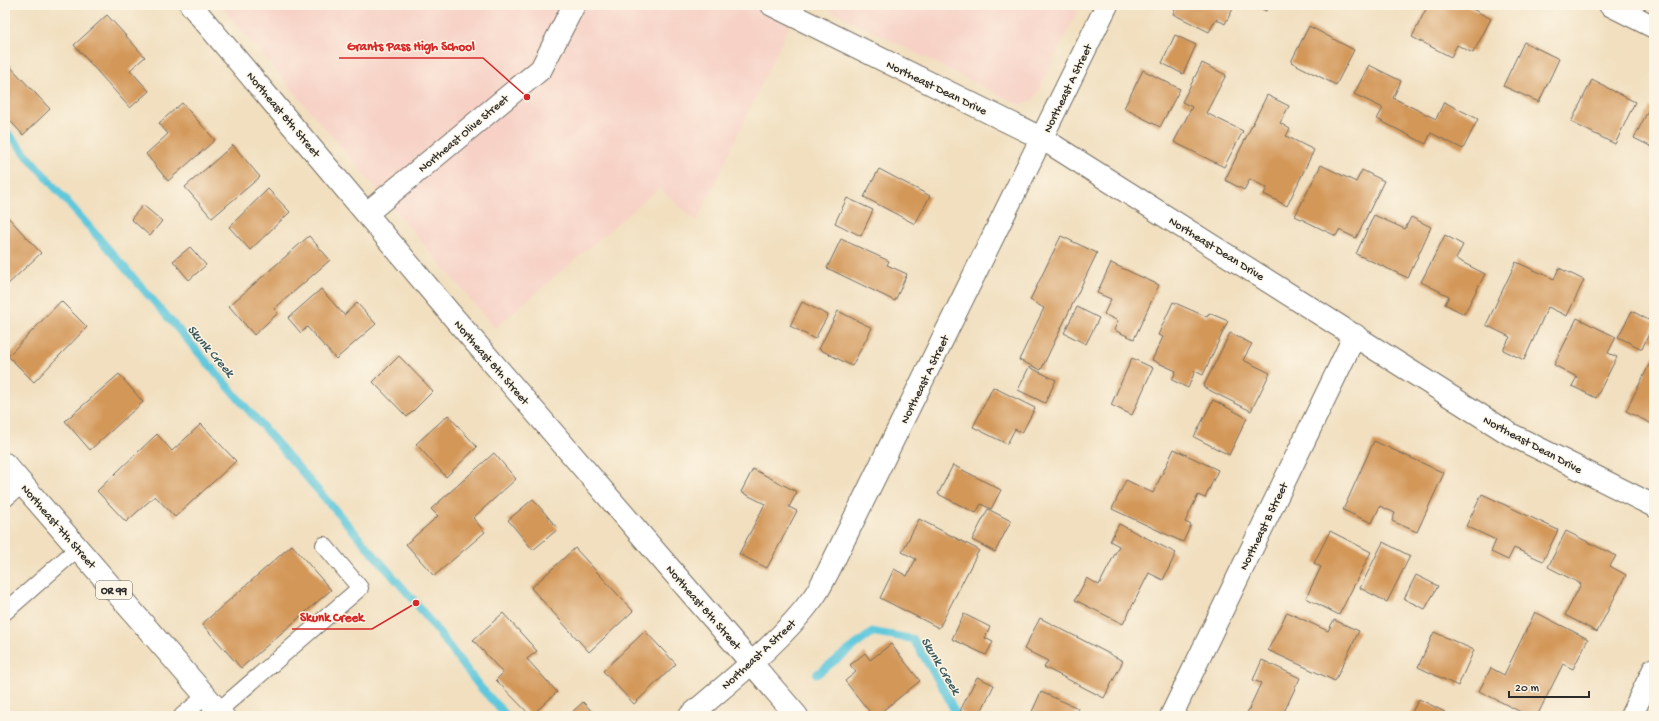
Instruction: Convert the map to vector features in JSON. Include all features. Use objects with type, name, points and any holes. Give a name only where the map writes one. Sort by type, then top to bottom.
[{"type":"main road","name":"Northeast 8th Street","points":[[192,5],[449,312],[797,716]]},
{"type":"main road","name":"Northeast Olive Street","points":[[367,213],[540,68],[574,5]]},
{"type":"main road","name":"Northeast Dean Drive","points":[[772,5],[1043,139],[1510,434],[1654,506]]},
{"type":"main road","name":"Northeast A Street","points":[[690,716],[752,662],[795,620],[813,598],[828,572],[1043,139],[1107,5]]},
{"type":"main road","points":[[1610,5],[1654,27]]},
{"type":"main road","name":"Northeast B Street","points":[[1171,716],[1355,336]]},
{"type":"main road","name":"Northeast 7th Street","points":[[5,464],[215,707]]},
{"type":"main road","points":[[1631,716],[1654,669]]},
{"type":"lane","points":[[5,500],[23,484]]},
{"type":"lane","points":[[182,716],[215,707],[360,588],[324,545]]},
{"type":"lane","points":[[5,612],[78,548]]},
{"type":"shaded area","points":[[220,5],[799,5],[697,221],[659,188],[495,328]]},
{"type":"shaded area","points":[[820,5],[1080,5],[1037,94],[1033,100],[1026,104],[1018,104]]},
{"type":"building","points":[[1177,5],[1235,5],[1225,24],[1216,19],[1209,32],[1173,14]]},
{"type":"building","points":[[1253,5],[1269,5],[1266,11]]},
{"type":"building","points":[[1428,5],[1465,5],[1491,19],[1473,53],[1457,45],[1451,57],[1412,37]]},
{"type":"building","points":[[107,15],[145,57],[130,70],[149,91],[130,108],[74,45]]},
{"type":"building","points":[[1309,26],[1354,50],[1336,85],[1291,62]]},
{"type":"building","points":[[1175,35],[1196,45],[1183,74],[1162,63]]},
{"type":"building","points":[[1524,42],[1559,59],[1539,102],[1503,86]]},
{"type":"building","points":[[5,61],[50,109],[23,135],[5,115]]},
{"type":"building","points":[[1202,63],[1226,75],[1206,113],[1243,131],[1224,167],[1174,142],[1192,107],[1182,102]]},
{"type":"building","points":[[1369,65],[1401,81],[1393,98],[1436,119],[1444,102],[1478,119],[1463,149],[1431,133],[1426,144],[1377,119],[1383,108],[1354,94]]},
{"type":"building","points":[[1143,70],[1180,89],[1160,127],[1124,108]]},
{"type":"building","points":[[1592,80],[1635,102],[1615,144],[1571,122]]},
{"type":"building","points":[[1267,95],[1289,106],[1280,123],[1290,129],[1286,136],[1314,150],[1287,206],[1264,194],[1267,188],[1250,179],[1244,190],[1225,180]]},
{"type":"building","points":[[182,103],[215,140],[168,181],[146,154],[168,134],[159,123]]},
{"type":"building","points":[[1650,107],[1654,110],[1654,148],[1634,138]]},
{"type":"building","points":[[233,145],[260,177],[212,218],[185,187]]},
{"type":"building","points":[[1321,165],[1356,182],[1362,170],[1384,181],[1356,238],[1339,230],[1336,236],[1295,216]]},
{"type":"building","points":[[879,169],[930,196],[915,224],[864,197]]},
{"type":"building","points":[[268,189],[290,212],[250,250],[229,227]]},
{"type":"building","points":[[847,198],[873,210],[861,236],[835,223]]},
{"type":"building","points":[[143,205],[162,221],[150,236],[131,219]]},
{"type":"building","points":[[5,214],[41,253],[5,287]]},
{"type":"building","points":[[1374,215],[1405,229],[1411,217],[1431,227],[1408,278],[1356,254]]},
{"type":"building","points":[[1445,235],[1463,245],[1456,259],[1485,274],[1464,314],[1445,304],[1449,296],[1421,282]]},
{"type":"building","points":[[309,236],[330,260],[274,309],[278,313],[254,335],[229,306]]},
{"type":"building","points":[[1061,236],[1097,253],[1041,370],[1019,360],[1044,308],[1030,300]]},
{"type":"building","points":[[841,239],[889,261],[887,265],[907,274],[895,301],[827,268]]},
{"type":"building","points":[[190,247],[206,265],[189,280],[173,261]]},
{"type":"building","points":[[1516,262],[1554,279],[1559,268],[1584,280],[1567,316],[1548,307],[1524,360],[1503,350],[1510,337],[1486,325]]},
{"type":"building","points":[[1111,263],[1159,285],[1134,339],[1114,330],[1118,321],[1104,314],[1111,299],[1097,293]]},
{"type":"building","points":[[321,289],[344,315],[357,303],[376,324],[336,359],[307,327],[301,333],[288,318]]},
{"type":"building","points":[[61,301],[87,327],[34,382],[8,356]]},
{"type":"building","points":[[802,302],[828,315],[815,339],[790,326]]},
{"type":"building","points":[[1173,302],[1207,317],[1209,313],[1228,321],[1203,375],[1195,371],[1188,388],[1172,380],[1176,371],[1152,360],[1163,337],[1158,335]]},
{"type":"building","points":[[1077,307],[1099,318],[1086,344],[1064,333]]},
{"type":"building","points":[[838,311],[872,328],[852,366],[819,349]]},
{"type":"building","points":[[1632,311],[1654,323],[1642,349],[1618,337]]},
{"type":"building","points":[[1577,318],[1616,337],[1608,353],[1617,357],[1596,398],[1572,386],[1577,377],[1554,365]]},
{"type":"building","points":[[1654,330],[1654,342],[1649,339]]},
{"type":"building","points":[[1230,333],[1252,344],[1243,360],[1270,373],[1251,411],[1203,387]]},
{"type":"building","points":[[1654,355],[1654,425],[1626,411]]},
{"type":"building","points":[[399,356],[433,391],[407,417],[373,382]]},
{"type":"building","points":[[1132,358],[1153,368],[1132,415],[1111,405]]},
{"type":"building","points":[[1029,367],[1056,380],[1045,403],[1018,390]]},
{"type":"building","points":[[119,374],[143,402],[90,450],[65,421]]},
{"type":"building","points":[[993,387],[1035,408],[1022,433],[1015,429],[1007,444],[973,427]]},
{"type":"building","points":[[1213,400],[1247,418],[1229,455],[1194,437]]},
{"type":"building","points":[[448,415],[477,447],[446,477],[416,444]]},
{"type":"building","points":[[201,424],[236,461],[175,517],[155,496],[126,522],[97,491],[157,434],[172,451]]},
{"type":"building","points":[[1374,441],[1444,473],[1417,532],[1392,521],[1395,513],[1380,506],[1372,523],[1343,510]]},
{"type":"building","points":[[1174,449],[1218,470],[1205,498],[1198,495],[1185,522],[1191,525],[1183,542],[1112,509],[1126,480],[1153,493]]},
{"type":"building","points":[[494,453],[516,479],[473,518],[485,532],[434,576],[406,544],[438,516],[431,509]]},
{"type":"building","points":[[953,465],[1001,490],[991,509],[981,504],[976,513],[938,494]]},
{"type":"building","points":[[753,469],[797,492],[789,507],[797,511],[767,568],[739,554],[765,504],[741,492]]},
{"type":"building","points":[[1482,494],[1558,530],[1543,561],[1514,548],[1508,560],[1491,552],[1496,540],[1466,526]]},
{"type":"building","points":[[533,499],[558,529],[533,550],[508,520]]},
{"type":"building","points":[[988,509],[1011,521],[995,552],[972,540]]},
{"type":"building","points":[[919,519],[979,550],[939,628],[880,598],[894,569],[907,576],[916,559],[902,552]]},
{"type":"building","points":[[1119,524],[1176,553],[1163,580],[1149,573],[1123,624],[1075,600],[1087,578],[1099,585],[1119,546],[1110,541]]},
{"type":"building","points":[[1330,531],[1371,552],[1339,615],[1306,598],[1321,567],[1314,563]]},
{"type":"building","points":[[1566,531],[1616,556],[1610,566],[1626,575],[1597,632],[1565,615],[1581,584],[1548,567]]},
{"type":"building","points":[[1383,542],[1410,556],[1387,602],[1360,588]]},
{"type":"building","points":[[292,545],[331,590],[241,668],[202,624]]},
{"type":"building","points":[[575,548],[633,611],[589,652],[531,588]]},
{"type":"building","points":[[1416,575],[1438,586],[1425,609],[1404,599]]},
{"type":"building","points":[[1287,612],[1328,631],[1334,620],[1359,631],[1335,681],[1268,650]]},
{"type":"building","points":[[1535,612],[1588,639],[1573,669],[1563,664],[1537,716],[1529,716],[1479,691],[1491,668],[1504,675]]},
{"type":"building","points":[[503,613],[537,651],[527,659],[557,692],[531,716],[496,680],[503,673],[473,640]]},
{"type":"building","points":[[964,614],[990,627],[985,638],[993,642],[986,655],[952,639]]},
{"type":"building","points":[[1040,618],[1123,661],[1104,698],[1044,667],[1048,661],[1024,649]]},
{"type":"building","points":[[645,631],[676,664],[634,704],[603,671]]},
{"type":"building","points":[[1434,632],[1474,650],[1458,686],[1418,667]]},
{"type":"building","points":[[891,644],[920,681],[876,716],[873,716],[845,681],[856,672],[850,665],[865,653],[870,660]]},
{"type":"building","points":[[1262,660],[1300,678],[1282,716],[1254,716],[1247,713],[1261,683],[1253,680]]},
{"type":"building","points":[[977,677],[994,685],[979,716],[969,716],[960,711]]},
{"type":"building","points":[[1041,692],[1078,708],[1075,714],[1079,716],[1030,716]]},
{"type":"building","points":[[1419,699],[1445,712],[1443,716],[1410,716]]},
{"type":"building","points":[[583,702],[596,716],[568,716]]},
{"type":"waterway","name":"Skunk Creek","points":[[5,130],[416,603],[480,687],[507,716]]},
{"type":"waterway","name":"Skunk Creek","points":[[817,674],[873,632],[913,639],[944,690],[957,716]]},
{"type":"place","name":"Grants Pass High School","points":[[527,97]]},
{"type":"place","name":"Skunk Creek","points":[[416,603]]}]
